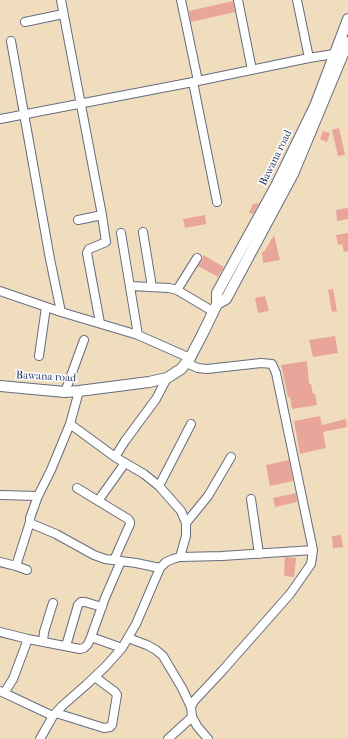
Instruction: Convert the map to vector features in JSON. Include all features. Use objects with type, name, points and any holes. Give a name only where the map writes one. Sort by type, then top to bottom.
[{"type":"main road","name":"Bawana road","points":[[0,386],[65,392],[79,391],[149,382],[167,378],[181,369],[188,360],[215,308],[226,300],[263,220],[293,174],[338,56],[348,19]]},
{"type":"main road","name":"Bawana road","points":[[338,56],[348,42]]},
{"type":"street","points":[[61,0],[106,242],[88,249],[87,253],[100,323]]},
{"type":"street","points":[[181,0],[217,202]]},
{"type":"street","points":[[238,0],[252,70]]},
{"type":"street","points":[[297,0],[309,58]]},
{"type":"street","points":[[25,22],[64,14]]},
{"type":"street","points":[[11,40],[48,252],[61,312]]},
{"type":"street","points":[[0,119],[309,58],[338,56]]},
{"type":"street","points":[[78,220],[102,215]]},
{"type":"street","points":[[143,232],[152,287]]},
{"type":"street","points":[[121,233],[138,335]]},
{"type":"street","points":[[178,290],[197,258]]},
{"type":"street","points":[[130,286],[178,290],[215,308]]},
{"type":"street","points":[[0,291],[61,312],[138,335],[188,360],[198,368],[207,369],[261,363],[272,364],[276,373],[313,550],[311,564],[290,594],[194,701],[191,707]]},
{"type":"street","points":[[39,356],[46,307]]},
{"type":"street","points":[[65,392],[84,340]]},
{"type":"street","points":[[115,457],[156,399],[167,378]]},
{"type":"street","points":[[16,566],[30,518],[38,496],[58,456],[70,424],[79,391]]},
{"type":"street","points":[[70,424],[125,464],[144,474],[160,486],[180,510],[186,523],[186,536],[180,557]]},
{"type":"street","points":[[160,486],[191,424]]},
{"type":"street","points":[[186,523],[208,496],[231,457]]},
{"type":"street","points":[[98,501],[125,464]]},
{"type":"street","points":[[0,632],[80,649],[84,648],[88,644],[130,522],[128,519],[77,488]]},
{"type":"street","points":[[0,495],[38,496]]},
{"type":"street","points":[[251,499],[259,554]]},
{"type":"street","points":[[30,522],[56,534],[94,555],[105,559],[160,568]]},
{"type":"street","points":[[40,739],[62,706],[95,677],[122,648],[139,617],[160,568],[166,562],[173,558],[180,557],[313,550]]},
{"type":"street","points":[[0,562],[27,570]]},
{"type":"street","points":[[66,646],[78,605],[81,602],[85,602],[102,607]]},
{"type":"street","points":[[43,642],[45,626],[53,603]]},
{"type":"street","points":[[91,637],[122,648]]},
{"type":"street","points":[[128,638],[147,645],[156,650],[162,656],[182,688],[191,707],[192,717],[197,726],[208,739]]},
{"type":"street","points":[[28,639],[12,679],[2,692],[55,715],[104,728],[110,727],[112,725],[117,695],[116,692],[95,677]]},
{"type":"street","points":[[168,739],[192,717]]},
{"type":"building","points":[[233,1],[235,12],[191,22],[189,11]]},
{"type":"building","points":[[339,128],[345,155],[338,156],[332,130]]},
{"type":"building","points":[[323,131],[330,133],[327,142],[320,139]]},
{"type":"building","points":[[259,203],[253,214],[249,213],[253,204]]},
{"type":"building","points":[[348,208],[348,219],[337,221],[336,210]]},
{"type":"building","points":[[205,215],[206,224],[185,228],[183,219]]},
{"type":"building","points":[[348,233],[348,251],[344,252],[342,244],[338,245],[336,235]]},
{"type":"building","points":[[274,235],[280,260],[263,263],[262,252],[264,252]]},
{"type":"building","points":[[203,255],[224,267],[218,277],[198,266],[202,261]]},
{"type":"building","points":[[333,289],[337,311],[332,312],[328,290]]},
{"type":"building","points":[[265,296],[269,311],[258,313],[255,298]]},
{"type":"building","points":[[335,336],[338,353],[313,357],[309,340]]},
{"type":"building","points":[[307,361],[309,384],[311,384],[313,394],[315,394],[317,405],[292,409],[281,365]]},
{"type":"building","points":[[320,416],[322,425],[346,419],[347,427],[323,432],[326,448],[300,454],[294,421]]},
{"type":"building","points":[[289,460],[293,481],[270,486],[266,465]]},
{"type":"building","points":[[296,493],[297,502],[275,507],[273,498]]},
{"type":"building","points":[[341,535],[343,547],[333,548],[332,536]]},
{"type":"building","points":[[285,557],[296,558],[294,577],[284,576]]}]
